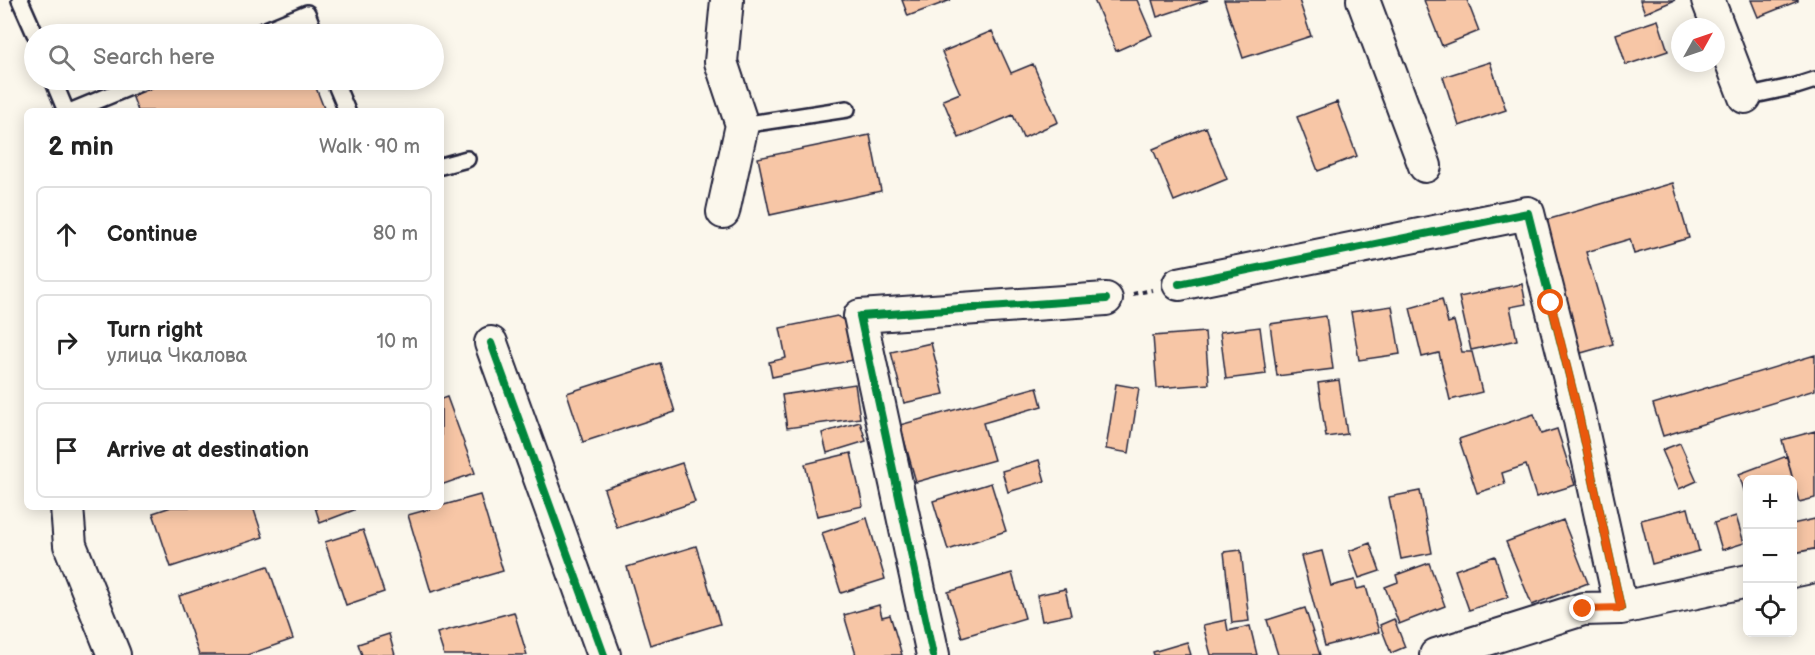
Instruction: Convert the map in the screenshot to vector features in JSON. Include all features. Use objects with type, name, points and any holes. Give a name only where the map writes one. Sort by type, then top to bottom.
[{"type":"street","points":[[723,212],[742,125],[721,62],[727,0]]},
{"type":"street","points":[[1363,0],[1425,166]]},
{"type":"street","points":[[1708,0],[1744,96]]},
{"type":"street","points":[[1179,284],[1528,213],[1578,411],[1621,608]]},
{"type":"street","points":[[933,655],[860,316],[1106,299]]},
{"type":"street","points":[[491,343],[604,655]]},
{"type":"street","points":[[67,510],[70,545],[114,655]]},
{"type":"street","points":[[1797,570],[1815,566]]},
{"type":"street","points":[[1436,655],[1583,609],[1621,608],[1743,582]]},
{"type":"lane","points":[[20,0],[31,24]]},
{"type":"lane","points":[[280,24],[307,13],[311,24]]},
{"type":"lane","points":[[1744,96],[1796,87],[1815,80]]},
{"type":"lane","points":[[57,90],[65,108]]},
{"type":"lane","points":[[79,108],[123,90]]},
{"type":"lane","points":[[338,90],[346,108]]},
{"type":"lane","points":[[742,125],[847,109]]},
{"type":"lane","points":[[444,165],[467,159]]},
{"type":"path","points":[[1106,299],[1179,284]]},
{"type":"building","points":[[902,0],[951,0],[908,16]]},
{"type":"building","points":[[1094,0],[1137,0],[1152,35],[1116,51]]},
{"type":"building","points":[[1152,0],[1208,0],[1157,17]]},
{"type":"building","points":[[1224,0],[1299,0],[1311,36],[1243,58]]},
{"type":"building","points":[[1424,0],[1467,0],[1479,31],[1442,46]]},
{"type":"building","points":[[1640,0],[1675,0],[1645,13]]},
{"type":"building","points":[[1751,0],[1798,0],[1798,1],[1758,17]]},
{"type":"building","points":[[1658,20],[1668,51],[1626,65],[1616,34]]},
{"type":"building","points":[[992,31],[1011,73],[1033,64],[1058,122],[1023,138],[1013,115],[959,138],[943,100],[960,93],[942,52]]},
{"type":"building","points":[[1490,62],[1506,110],[1459,126],[1443,77]]},
{"type":"building","points":[[146,90],[317,90],[324,108],[137,108],[132,95]]},
{"type":"building","points":[[1337,102],[1357,156],[1318,171],[1297,117]]},
{"type":"building","points":[[1206,127],[1227,179],[1174,201],[1153,149]]},
{"type":"building","points":[[870,135],[881,191],[770,215],[758,158]]},
{"type":"building","points":[[1673,183],[1689,238],[1634,254],[1630,239],[1586,252],[1613,344],[1574,355],[1536,223]]},
{"type":"building","points":[[1522,284],[1526,304],[1510,307],[1517,340],[1471,350],[1459,297]]},
{"type":"building","points":[[1442,299],[1448,323],[1454,321],[1462,352],[1472,352],[1482,392],[1450,400],[1439,353],[1422,357],[1410,308]]},
{"type":"building","points":[[1392,306],[1400,354],[1359,360],[1351,312]]},
{"type":"building","points":[[837,316],[850,324],[858,359],[772,377],[769,362],[786,358],[780,328]]},
{"type":"building","points":[[1326,316],[1333,369],[1277,376],[1270,324]]},
{"type":"building","points":[[1260,327],[1266,374],[1226,379],[1220,332]]},
{"type":"building","points":[[1205,332],[1209,384],[1157,388],[1153,336]]},
{"type":"building","points":[[931,343],[944,394],[904,403],[891,352]]},
{"type":"building","points":[[1815,355],[1815,390],[1663,436],[1653,404]]},
{"type":"building","points":[[660,363],[675,412],[583,442],[567,393]]},
{"type":"building","points":[[1339,380],[1347,434],[1326,437],[1318,383]]},
{"type":"building","points":[[855,384],[860,418],[787,428],[782,395]]},
{"type":"building","points":[[1116,384],[1139,388],[1129,453],[1106,449]]},
{"type":"building","points":[[1037,387],[1042,406],[983,423],[994,460],[916,482],[900,425]]},
{"type":"building","points":[[447,397],[475,473],[444,484],[444,398]]},
{"type":"building","points":[[1534,414],[1541,434],[1557,429],[1575,485],[1536,497],[1526,465],[1502,473],[1505,484],[1477,493],[1459,439]]},
{"type":"building","points":[[860,422],[866,441],[827,453],[822,433]]},
{"type":"building","points":[[1815,431],[1815,498],[1799,502],[1797,475],[1792,475],[1782,440]]},
{"type":"building","points":[[1680,443],[1697,481],[1679,489],[1662,450]]},
{"type":"building","points":[[851,453],[863,506],[817,516],[805,464]]},
{"type":"building","points":[[1787,456],[1792,475],[1743,475],[1743,487],[1739,474]]},
{"type":"building","points":[[1039,460],[1045,481],[1008,492],[1002,471]]},
{"type":"building","points":[[682,463],[695,502],[617,528],[604,489]]},
{"type":"building","points":[[991,483],[1006,531],[948,550],[933,501]]},
{"type":"building","points":[[1420,491],[1432,553],[1401,559],[1389,497]]},
{"type":"building","points":[[480,495],[503,571],[431,592],[408,515],[426,510],[444,510],[444,505]]},
{"type":"building","points":[[1688,508],[1699,551],[1652,564],[1641,520]]},
{"type":"building","points":[[162,510],[254,510],[263,537],[171,567],[153,513]]},
{"type":"building","points":[[316,510],[354,510],[320,523]]},
{"type":"building","points":[[1736,516],[1743,543],[1722,550],[1714,523]]},
{"type":"building","points":[[867,518],[885,579],[841,593],[822,533]]},
{"type":"building","points":[[1815,519],[1815,553],[1797,557],[1797,523]]},
{"type":"building","points":[[1563,520],[1588,583],[1532,605],[1506,542]]},
{"type":"building","points":[[363,530],[384,592],[346,605],[325,542]]},
{"type":"building","points":[[1370,543],[1380,571],[1359,578],[1349,551]]},
{"type":"building","points":[[696,546],[720,624],[650,645],[627,567]]},
{"type":"building","points":[[1241,550],[1249,621],[1232,623],[1224,552]]},
{"type":"building","points":[[1322,551],[1331,586],[1355,580],[1357,589],[1366,587],[1379,632],[1325,646],[1301,556]]},
{"type":"building","points":[[1495,556],[1508,597],[1469,610],[1455,570]]},
{"type":"building","points":[[1429,563],[1445,606],[1399,624],[1385,587],[1398,582],[1396,575]]},
{"type":"building","points":[[268,566],[293,639],[247,655],[199,655],[179,596]]},
{"type":"building","points":[[1012,573],[1025,618],[962,637],[948,592]]},
{"type":"building","points":[[1065,589],[1071,615],[1042,621],[1037,595]]},
{"type":"building","points":[[879,605],[882,617],[890,615],[902,655],[856,655],[844,615]]},
{"type":"building","points":[[1305,608],[1320,655],[1278,655],[1267,620]]},
{"type":"building","points":[[514,612],[527,655],[444,655],[437,633]]},
{"type":"building","points":[[1394,619],[1405,647],[1391,653],[1380,625]]},
{"type":"building","points":[[1226,620],[1228,631],[1250,626],[1257,655],[1211,655],[1203,625]]},
{"type":"building","points":[[389,634],[395,655],[362,655],[358,644]]},
{"type":"building","points":[[1187,642],[1191,655],[1154,655],[1153,652]]},
{"type":"cycle path","points":[[1179,284],[1528,213],[1578,411],[1621,608]]},
{"type":"cycle path","points":[[933,655],[860,316],[1106,299]]},
{"type":"cycle path","points":[[491,343],[604,655]]},
{"type":"route","points":[[1551,303],[1578,411],[1621,608],[1583,609]]}]
